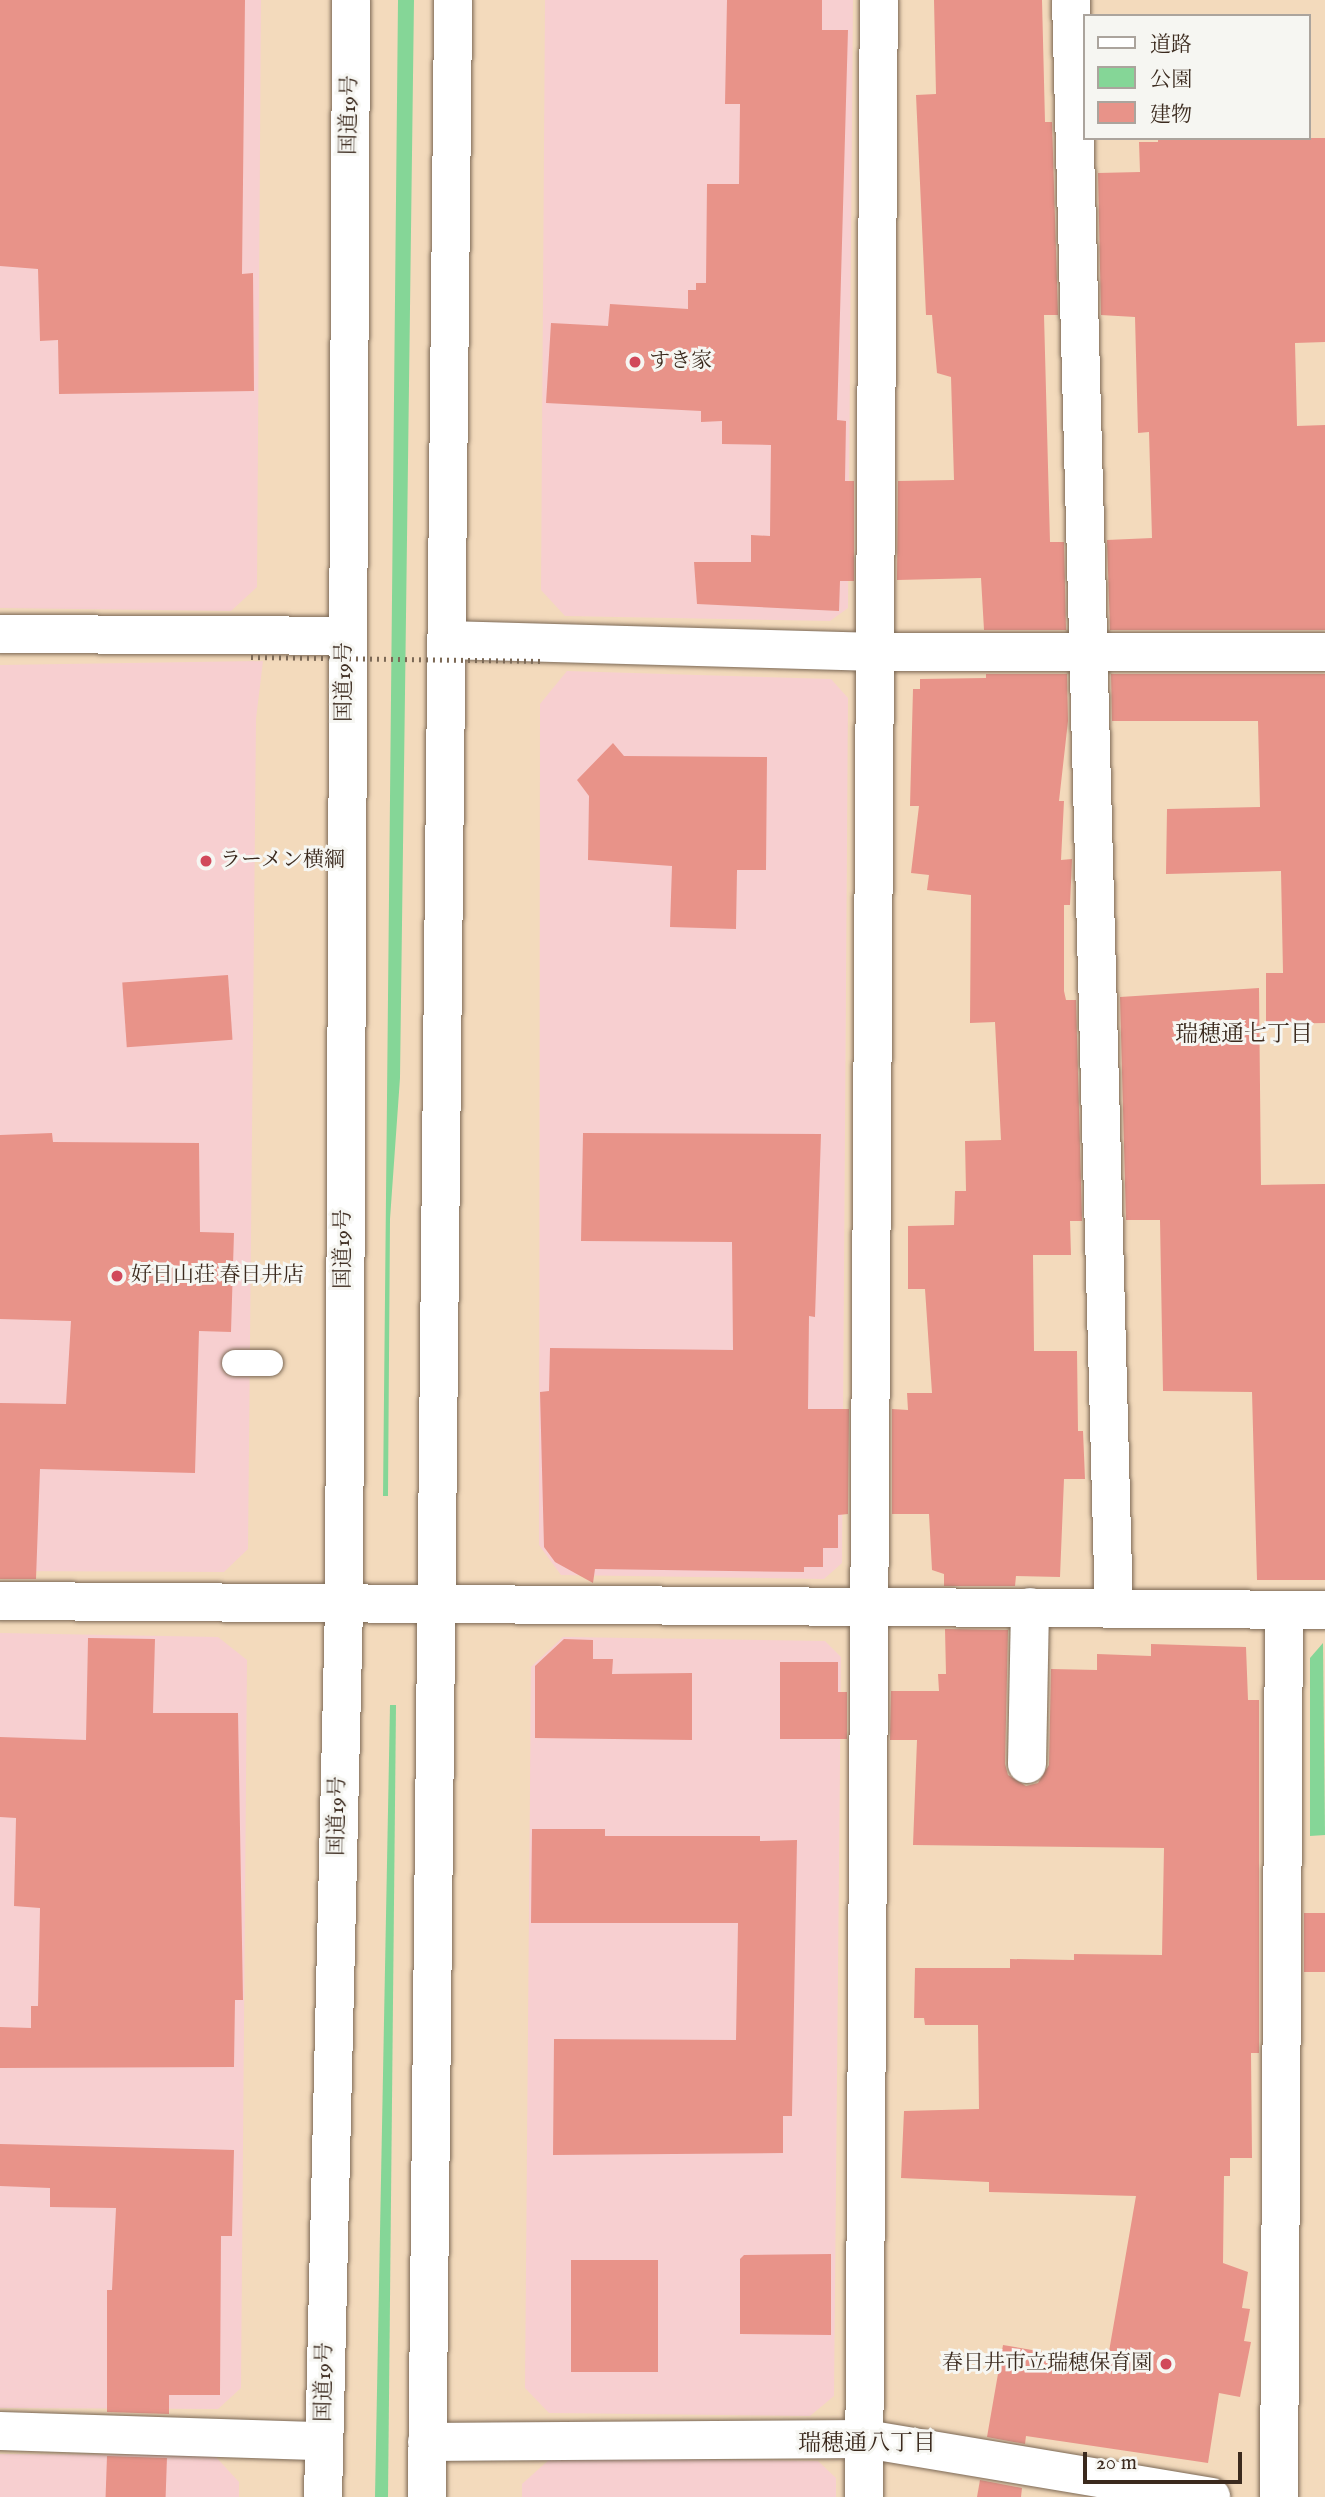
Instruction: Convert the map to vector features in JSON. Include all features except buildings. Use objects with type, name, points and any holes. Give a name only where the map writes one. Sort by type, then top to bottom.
[{"type":"main road","name":"国道19号","points":[[323,2497],[344,1605],[345,636],[351,0]]},
{"type":"main road","points":[[427,2497],[453,0]]},
{"type":"main road","points":[[864,2497],[878,652],[879,0]]},
{"type":"main road","points":[[1071,0],[1091,649],[1114,1607]]},
{"type":"main road","points":[[0,634],[345,636]]},
{"type":"main road","points":[[446,640],[878,652],[1091,649],[1325,652]]},
{"type":"main road","points":[[0,1601],[1325,1610]]},
{"type":"main road","points":[[1027,1764],[1030,1608]]},
{"type":"main road","points":[[1279,2497],[1284,1610]]},
{"type":"main road","points":[[0,2431],[323,2441]]},
{"type":"main road","points":[[427,2442],[865,2439],[1210,2497]]},
{"type":"lane","points":[[235,1363],[270,1363]]},
{"type":"path","points":[[251,657],[544,661]]},
{"type":"shaded area","points":[[0,0],[261,0],[257,587],[231,611],[0,608]]},
{"type":"shaded area","points":[[545,0],[853,0],[848,608],[830,621],[565,616],[541,590]]},
{"type":"shaded area","points":[[263,661],[256,719],[248,1549],[224,1572],[0,1571],[0,665]]},
{"type":"shaded area","points":[[567,671],[831,679],[848,698],[842,1563],[824,1579],[561,1575],[539,1545],[540,704]]},
{"type":"shaded area","points":[[0,1633],[218,1637],[247,1660],[241,2388],[218,2409],[0,2408]]},
{"type":"shaded area","points":[[563,1637],[825,1641],[841,1657],[834,2396],[810,2416],[549,2413],[525,2388],[531,1667]]},
{"type":"shaded area","points":[[0,2454],[214,2455],[239,2482],[239,2497],[0,2497]]},
{"type":"shaded area","points":[[551,2458],[818,2461],[836,2478],[836,2497],[522,2497],[522,2484]]},
{"type":"green space","points":[[398,0],[414,0],[400,1078],[390,1219],[388,1496],[383,1496]]},
{"type":"green space","points":[[1323,1643],[1325,1835],[1310,1836],[1310,1658]]},
{"type":"green space","points":[[390,1705],[396,1705],[388,2497],[375,2497]]},
{"type":"place","name":"すき家","points":[[635,362]]},
{"type":"place","name":"ラーメン横綱","points":[[206,861]]},
{"type":"place","name":"好日山荘 春日井店","points":[[117,1276]]},
{"type":"place","name":"春日井市立瑞穂保育園","points":[[1166,2364]]},
{"type":"district","name":"瑞穂通七丁目","points":[[1244,1035]]},
{"type":"district","name":"瑞穂通八丁目","points":[[867,2444]]}]
